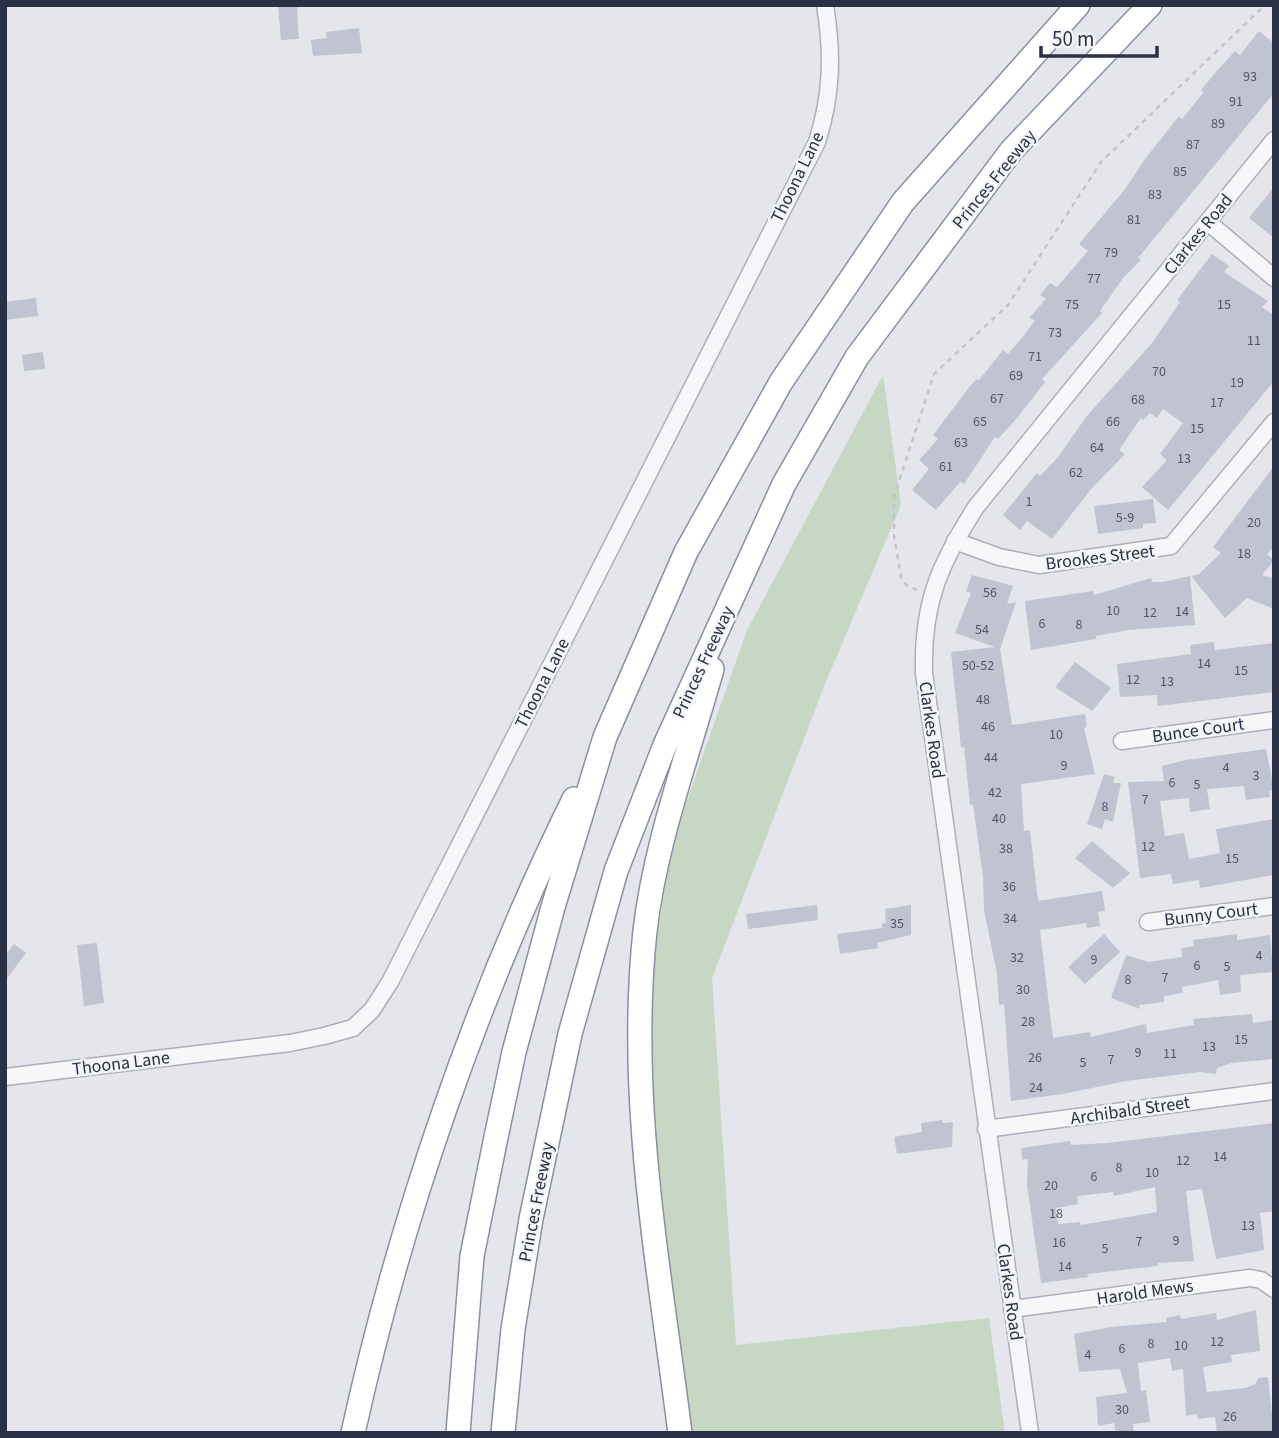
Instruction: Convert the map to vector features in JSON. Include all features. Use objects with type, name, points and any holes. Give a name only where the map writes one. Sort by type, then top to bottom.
[{"type":"highway","points":[[353,1433],[423,1175],[468,1049],[530,889],[605,737],[686,552],[781,382],[903,202],[1078,5]]},
{"type":"highway","name":"Princes Freeway","points":[[503,1433],[513,1329],[531,1219],[570,1034],[616,871],[664,745],[784,484],[857,357],[1012,151],[1150,5]]},
{"type":"highway","points":[[680,1433],[649,1202],[639,1009],[646,929],[660,855],[727,612]]},
{"type":"highway","points":[[458,1433],[472,1256],[514,1052],[549,920],[605,737]]},
{"type":"street","name":"Thoona Lane","points":[[5,1077],[290,1043],[353,1028],[372,1010],[390,982],[817,142],[828,108],[831,76],[825,5]]},
{"type":"street","name":"Clarkes Road","points":[[1030,1433],[924,673],[923,640],[931,593],[955,541],[976,508],[1274,139]]},
{"type":"street","points":[[1208,222],[1274,278]]},
{"type":"street","name":"Brookes Street","points":[[955,541],[999,557],[1039,565],[1171,546],[1179,540],[1274,422]]},
{"type":"street","name":"Bunce Court","points":[[1122,741],[1274,720]]},
{"type":"street","name":"Bunny Court","points":[[1148,922],[1274,906]]},
{"type":"street","name":"Archibald Street","points":[[986,1129],[1274,1091]]},
{"type":"street","name":"Harold Mews","points":[[1012,1310],[1250,1278],[1273,1284]]},
{"type":"path","points":[[931,593],[913,589],[901,576],[892,512],[894,498],[934,374],[1008,305],[1101,162],[1265,5]]},
{"type":"green space","points":[[883,375],[901,505],[825,684],[712,978],[736,1345],[989,1318],[1005,1433],[693,1433],[673,1307],[650,1072],[653,965],[669,860],[683,812],[747,630]]},
{"type":"building","points":[[278,5],[297,5],[299,39],[281,40]]},
{"type":"building","points":[[359,28],[362,53],[313,56],[311,40],[327,38],[326,32]]},
{"type":"building","points":[[1259,31],[1274,43],[1274,93],[1138,258],[1141,260],[1123,278],[1100,311],[1102,313],[1042,379],[1045,382],[1018,417],[998,439],[995,437],[964,484],[960,482],[936,510],[912,490],[929,469],[919,460],[938,439],[933,435],[976,379],[979,380],[1003,350],[1008,354],[1025,334],[1035,320],[1029,318],[1046,299],[1040,295],[1050,283],[1057,287],[1088,251],[1079,244],[1126,188],[1179,116],[1182,119],[1216,72],[1235,51],[1240,55]]},
{"type":"building","points":[[1274,187],[1274,238],[1249,218]]},
{"type":"building","points":[[1212,254],[1229,266],[1224,272],[1268,301],[1262,307],[1274,315],[1274,381],[1168,510],[1142,487],[1167,460],[1160,454],[1183,423],[1163,409],[1157,418],[1150,413],[1143,420],[1141,418],[1119,450],[1125,454],[1092,488],[1052,539],[1027,521],[1020,530],[1003,515],[1037,473],[1040,476],[1059,456],[1086,417],[1152,343],[1180,302],[1177,300]]},
{"type":"building","points":[[36,298],[38,316],[5,320],[5,302]]},
{"type":"building","points":[[43,352],[45,369],[24,371],[22,355]]},
{"type":"building","points":[[1274,466],[1274,547],[1267,554],[1274,560],[1262,575],[1274,579],[1274,609],[1247,598],[1225,618],[1191,576],[1199,574],[1221,553],[1213,547]]},
{"type":"building","points":[[1153,499],[1156,523],[1143,524],[1143,528],[1098,534],[1094,506]]},
{"type":"building","points":[[972,575],[1013,586],[1007,604],[1016,602],[1000,649],[1012,725],[1085,714],[1087,727],[1084,728],[1095,774],[1021,784],[1024,831],[1030,830],[1038,901],[1102,891],[1105,911],[1098,912],[1100,926],[1087,928],[1086,923],[1040,930],[1053,1038],[1090,1032],[1091,1037],[1146,1024],[1147,1033],[1194,1025],[1193,1019],[1252,1014],[1253,1023],[1274,1020],[1274,1059],[1231,1063],[1217,1068],[1216,1074],[1200,1072],[1126,1081],[1011,1101],[1004,1004],[999,1005],[997,974],[984,910],[983,877],[973,804],[970,805],[964,747],[961,748],[951,652],[995,647],[955,633],[971,593],[966,591]]},
{"type":"building","points":[[1190,576],[1195,625],[1128,630],[1096,636],[1096,639],[1031,650],[1025,601],[1093,591],[1094,595],[1151,578],[1152,582],[1162,582]]},
{"type":"building","points":[[1214,642],[1215,650],[1274,643],[1274,692],[1158,706],[1157,695],[1120,697],[1117,664],[1191,654],[1190,645]]},
{"type":"building","points":[[1075,662],[1111,688],[1092,711],[1055,687]]},
{"type":"building","points":[[1266,749],[1274,790],[1269,791],[1270,797],[1246,800],[1244,786],[1207,789],[1210,809],[1190,812],[1189,798],[1160,801],[1165,836],[1184,833],[1189,859],[1220,853],[1216,829],[1274,819],[1274,875],[1200,888],[1199,880],[1173,884],[1171,874],[1140,878],[1128,782],[1164,781],[1162,766],[1186,760]]},
{"type":"building","points":[[1104,774],[1115,777],[1113,783],[1121,783],[1113,822],[1105,819],[1102,829],[1087,824]]},
{"type":"building","points":[[1092,841],[1130,873],[1113,888],[1075,858]]},
{"type":"building","points":[[817,905],[818,920],[748,929],[746,914]]},
{"type":"building","points":[[911,905],[911,935],[877,943],[878,948],[840,954],[837,934],[882,928],[882,924],[886,923],[885,909]]},
{"type":"building","points":[[1104,934],[1120,952],[1085,984],[1068,967]]},
{"type":"building","points":[[1237,934],[1237,940],[1270,935],[1273,972],[1240,975],[1241,992],[1220,995],[1218,980],[1182,987],[1183,993],[1164,996],[1164,1002],[1139,1005],[1140,1009],[1111,998],[1126,955],[1148,962],[1182,957],[1181,948],[1194,946],[1193,940]]},
{"type":"building","points":[[97,943],[104,1003],[84,1006],[77,945]]},
{"type":"building","points":[[14,944],[26,953],[5,981],[5,956]]},
{"type":"building","points":[[942,1120],[943,1123],[953,1122],[952,1147],[897,1154],[894,1137],[922,1132],[921,1123]]},
{"type":"building","points":[[1274,1123],[1274,1211],[1260,1213],[1264,1250],[1216,1259],[1202,1189],[1186,1191],[1194,1261],[1158,1263],[1158,1266],[1087,1274],[1088,1277],[1041,1283],[1027,1185],[1028,1159],[1022,1160],[1021,1148],[1070,1141],[1071,1145]],"holes":[[[1155,1187],[1157,1212],[1081,1225],[1080,1222],[1058,1224],[1056,1208],[1078,1204],[1077,1196],[1113,1192],[1114,1196]]]},
{"type":"building","points":[[1256,1310],[1260,1351],[1231,1355],[1232,1362],[1203,1367],[1207,1392],[1245,1388],[1256,1384],[1258,1378],[1268,1377],[1274,1433],[1217,1433],[1215,1417],[1198,1419],[1197,1414],[1186,1416],[1183,1369],[1172,1371],[1170,1358],[1138,1363],[1141,1391],[1146,1390],[1150,1422],[1133,1424],[1134,1433],[1116,1433],[1114,1423],[1098,1426],[1096,1397],[1127,1393],[1120,1369],[1079,1372],[1074,1334],[1111,1327],[1167,1322],[1166,1318],[1180,1315],[1181,1319],[1216,1313],[1217,1320]]}]
